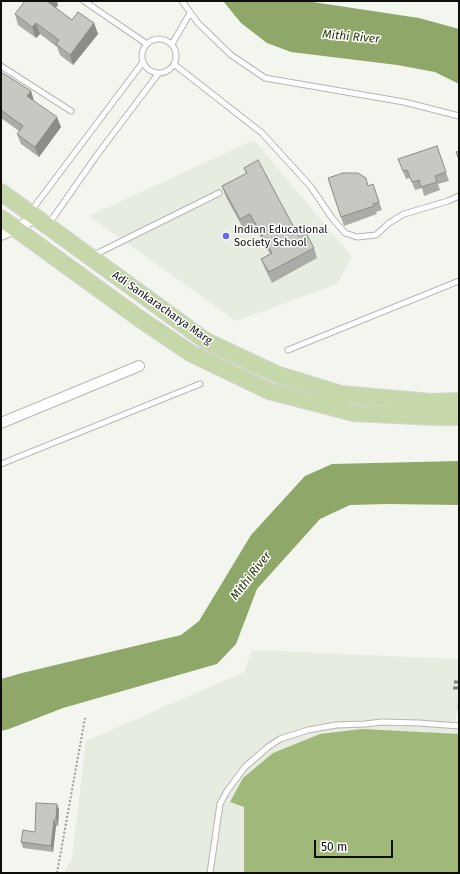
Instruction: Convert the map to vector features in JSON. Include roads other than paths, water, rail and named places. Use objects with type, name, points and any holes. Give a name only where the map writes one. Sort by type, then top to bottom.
[{"type":"main road","name":"Adi Sankaracharya Marg","points":[[1,192],[206,341],[276,374],[341,394],[431,402],[459,401]]},
{"type":"main road","name":"Adi Sankaracharya Marg","points":[[1,218],[8,232],[192,354],[270,391],[354,413],[459,417]]},
{"type":"street","points":[[8,232],[37,219]]},
{"type":"street","points":[[1,423],[139,366]]},
{"type":"lane","points":[[84,1],[147,44]]},
{"type":"lane","points":[[182,1],[198,23],[230,55],[264,78],[404,102],[459,116]]},
{"type":"lane","points":[[172,44],[190,13]]},
{"type":"lane","points":[[157,39],[168,41],[172,44],[177,54],[175,65],[168,72],[158,74],[149,70],[143,62],[142,53],[147,44],[157,39]]},
{"type":"lane","points":[[37,219],[143,62]]},
{"type":"lane","points":[[175,65],[262,133],[311,187],[332,218],[345,232],[356,237],[376,235],[404,214],[448,201],[459,196]]},
{"type":"lane","points":[[1,66],[71,111]]},
{"type":"lane","points":[[37,219],[97,155],[158,74]]},
{"type":"lane","points":[[89,257],[219,193]]},
{"type":"lane","points":[[288,350],[459,281]]},
{"type":"lane","points":[[1,464],[200,384]]},
{"type":"lane","points":[[210,873],[220,804],[231,785],[245,767],[280,739],[308,730],[336,725],[382,722],[419,722],[459,726]]},
{"type":"water","name":"Mithi River","points":[[223,1],[306,1],[419,18],[459,29],[459,84],[435,72],[397,65],[291,52],[267,43],[241,23]]},
{"type":"water","name":"Mithi River","points":[[459,461],[459,505],[350,505],[320,519],[257,589],[236,644],[217,664],[63,708],[1,731],[1,679],[181,635],[199,621],[251,535],[305,476],[332,464]]},
{"type":"railway","points":[[454,682],[459,682]]},
{"type":"railway","points":[[453,688],[459,688]]},
{"type":"place","name":"Indian Educational Society School","points":[[226,236]]}]
